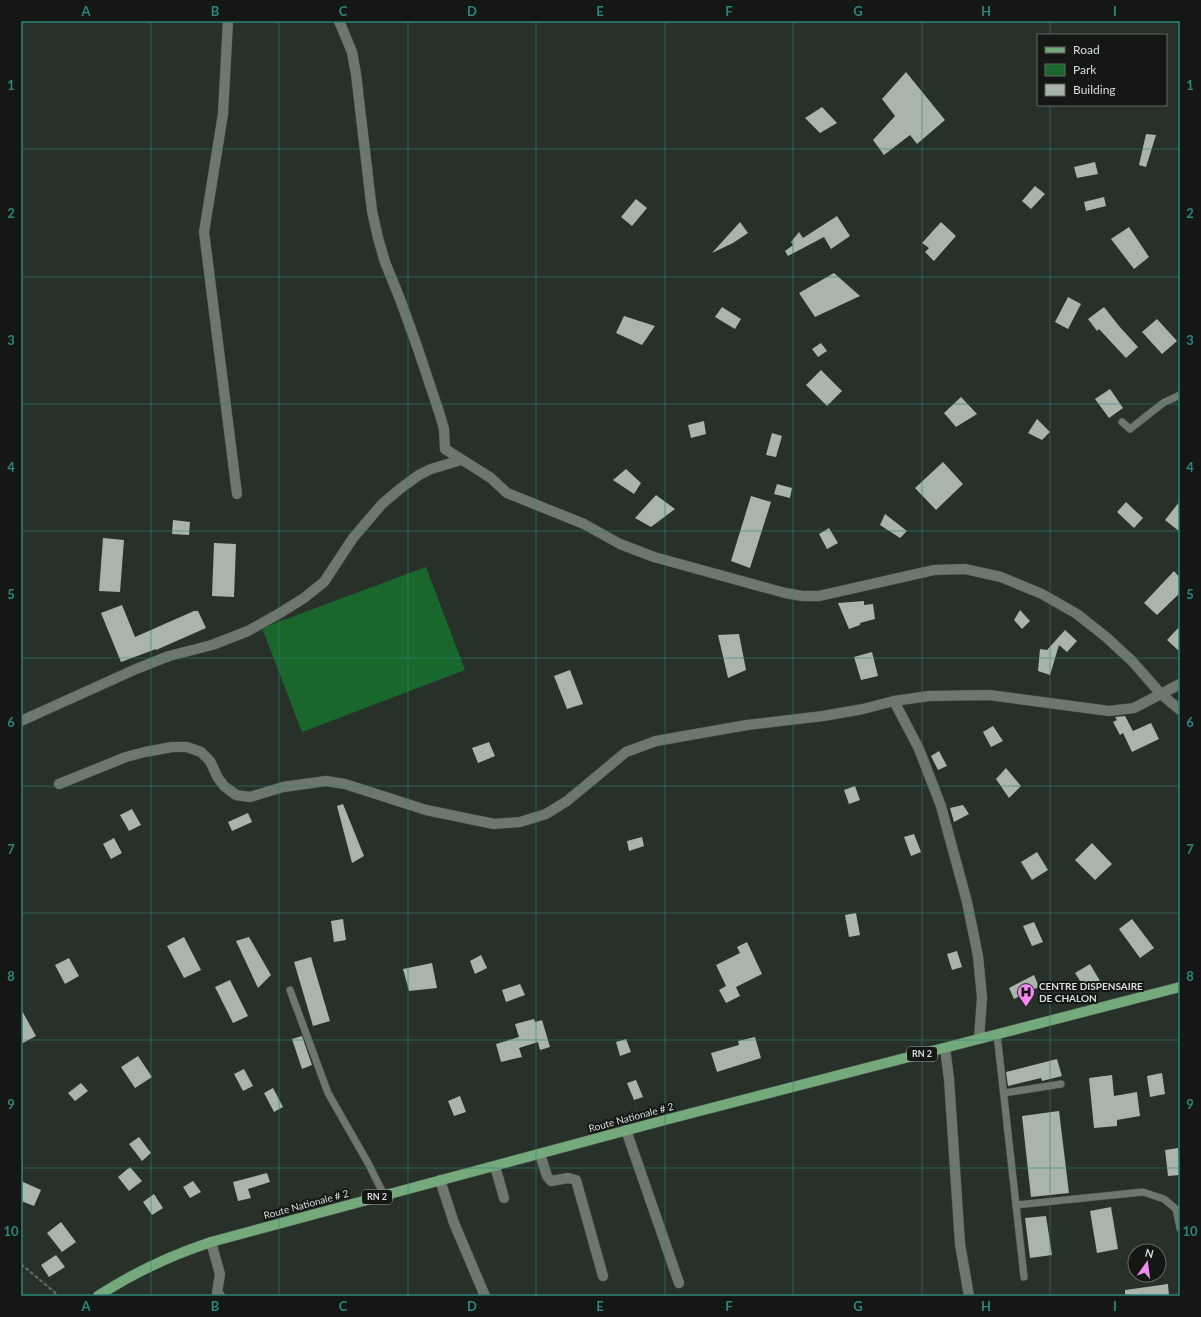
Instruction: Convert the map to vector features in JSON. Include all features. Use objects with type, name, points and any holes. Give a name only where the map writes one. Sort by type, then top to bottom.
[{"type":"main road","name":"Route Nationale # 2","points":[[98,1296],[165,1259],[211,1242],[626,1130],[1180,988]]},
{"type":"street","points":[[228,21],[223,114],[204,232],[237,494]]},
{"type":"street","points":[[339,21],[352,52],[358,89],[372,211],[378,238],[385,262],[400,298],[440,415],[444,429],[445,449],[491,478],[507,493],[584,524],[620,544],[654,557],[784,593],[803,596],[820,596],[934,570],[965,569],[1001,577],[1042,594],[1077,614],[1106,637],[1132,661],[1161,694],[1180,710]]},
{"type":"street","points":[[21,721],[136,669],[169,656],[212,645],[248,631],[280,613],[304,598],[324,582],[353,538],[382,504],[419,475],[431,469],[461,460]]},
{"type":"street","points":[[59,784],[126,757],[172,747],[188,747],[201,752],[210,761],[218,778],[224,786],[236,795],[250,797],[283,787],[326,781],[345,784],[426,810],[494,824],[520,822],[546,814],[567,801],[626,752],[656,741],[747,725],[823,716],[863,709],[894,701],[929,696],[989,695],[1109,710],[1134,708],[1180,684]]},
{"type":"street","points":[[894,701],[919,749],[941,806],[967,902],[978,956],[982,998],[979,1039]]},
{"type":"street","points":[[945,1048],[949,1079],[960,1244],[969,1296]]},
{"type":"street","points":[[626,1130],[679,1283]]},
{"type":"street","points":[[540,1154],[547,1176],[551,1181],[568,1178],[576,1180],[603,1276]]},
{"type":"street","points":[[495,1166],[504,1198]]},
{"type":"street","points":[[440,1180],[454,1223],[485,1296]]},
{"type":"street","points":[[211,1242],[220,1274],[217,1293],[220,1296]]},
{"type":"lane","points":[[1122,422],[1130,429],[1163,404],[1180,395]]},
{"type":"lane","points":[[290,990],[328,1093],[368,1163],[384,1195]]},
{"type":"lane","points":[[998,1034],[1024,1277]]},
{"type":"lane","points":[[1004,1093],[1061,1084]]},
{"type":"lane","points":[[1016,1205],[1143,1192],[1164,1199],[1176,1209],[1180,1228]]},
{"type":"path","points":[[21,1264],[59,1296]]},
{"type":"green space","points":[[426,567],[465,670],[302,732],[262,628]]},
{"type":"building","points":[[906,72],[945,120],[917,144],[910,135],[884,155],[873,140],[895,116],[882,99]]},
{"type":"building","points":[[822,107],[837,123],[820,133],[805,118]]},
{"type":"building","points":[[1146,134],[1156,135],[1146,167],[1139,165]]},
{"type":"building","points":[[1095,162],[1098,174],[1077,178],[1074,167]]},
{"type":"building","points":[[1035,186],[1045,194],[1031,209],[1022,201]]},
{"type":"building","points":[[1104,197],[1106,206],[1086,211],[1084,202]]},
{"type":"building","points":[[636,199],[647,208],[632,226],[621,217]]},
{"type":"building","points":[[837,216],[850,236],[831,249],[824,237],[788,256],[785,251],[793,245],[791,242],[799,232],[803,238]]},
{"type":"building","points":[[740,222],[748,233],[733,243],[712,253]]},
{"type":"building","points":[[941,222],[956,236],[934,261],[925,252],[929,248],[922,243]]},
{"type":"building","points":[[1129,227],[1149,257],[1134,269],[1111,239]]},
{"type":"building","points":[[834,273],[860,296],[815,317],[799,293]]},
{"type":"building","points":[[1068,297],[1081,304],[1068,329],[1055,322]]},
{"type":"building","points":[[722,307],[741,319],[735,329],[715,317]]},
{"type":"building","points":[[1104,307],[1138,347],[1126,358],[1099,329],[1097,331],[1088,319]]},
{"type":"building","points":[[624,316],[655,326],[642,345],[616,333]]},
{"type":"building","points":[[1157,319],[1177,341],[1162,354],[1142,332]]},
{"type":"building","points":[[821,343],[827,351],[818,357],[812,349]]},
{"type":"building","points":[[821,370],[842,391],[827,406],[806,385]]},
{"type":"building","points":[[1110,389],[1123,408],[1109,418],[1095,399]]},
{"type":"building","points":[[961,397],[977,414],[956,427],[944,413]]},
{"type":"building","points":[[1037,419],[1050,432],[1042,440],[1028,433]]},
{"type":"building","points":[[704,421],[706,434],[691,438],[688,425]]},
{"type":"building","points":[[772,433],[782,436],[776,457],[766,455]]},
{"type":"building","points":[[943,462],[963,484],[936,510],[915,488]]},
{"type":"building","points":[[626,469],[641,483],[634,494],[613,480]]},
{"type":"building","points":[[777,484],[792,488],[790,498],[774,494]]},
{"type":"building","points":[[656,495],[675,509],[651,527],[635,518]]},
{"type":"building","points":[[751,496],[771,502],[750,568],[731,561]]},
{"type":"building","points":[[1180,501],[1180,532],[1165,520]]},
{"type":"building","points":[[1126,502],[1143,518],[1134,528],[1117,512]]},
{"type":"building","points":[[885,514],[907,531],[900,538],[880,525]]},
{"type":"building","points":[[173,520],[190,522],[189,535],[172,534]]},
{"type":"building","points":[[829,528],[838,543],[827,549],[819,534]]},
{"type":"building","points":[[103,538],[124,540],[120,592],[99,591]]},
{"type":"building","points":[[214,543],[236,544],[234,597],[212,596]]},
{"type":"building","points":[[1174,571],[1180,578],[1180,593],[1157,615],[1144,603]]},
{"type":"building","points":[[864,601],[864,605],[873,604],[875,619],[860,623],[860,625],[849,629],[838,603]]},
{"type":"building","points":[[122,605],[135,637],[194,611],[198,611],[206,628],[156,650],[121,662],[101,613]]},
{"type":"building","points":[[1020,610],[1030,621],[1022,629],[1014,620]]},
{"type":"building","points":[[1180,626],[1180,652],[1167,640]]},
{"type":"building","points":[[1065,630],[1077,641],[1067,652],[1059,645],[1050,675],[1038,671],[1040,649],[1047,650]]},
{"type":"building","points":[[739,634],[746,670],[728,678],[718,635]]},
{"type":"building","points":[[872,652],[878,676],[861,680],[854,657]]},
{"type":"building","points":[[570,670],[583,704],[567,709],[554,676]]},
{"type":"building","points":[[1125,716],[1133,731],[1151,723],[1159,739],[1132,752],[1123,733],[1120,735],[1113,722],[1117,720],[1115,717]]},
{"type":"building","points":[[993,726],[1003,741],[991,747],[983,732]]},
{"type":"building","points":[[489,742],[495,756],[478,763],[472,748]]},
{"type":"building","points":[[939,751],[947,766],[938,770],[931,756]]},
{"type":"building","points":[[1006,768],[1021,786],[1009,798],[996,779]]},
{"type":"building","points":[[855,786],[860,800],[849,804],[844,790]]},
{"type":"building","points":[[343,804],[364,856],[352,863],[337,806]]},
{"type":"building","points":[[963,805],[969,814],[954,822],[950,808]]},
{"type":"building","points":[[132,809],[141,825],[129,831],[120,815]]},
{"type":"building","points":[[248,813],[252,822],[232,831],[228,822]]},
{"type":"building","points":[[914,834],[921,852],[911,856],[904,837]]},
{"type":"building","points":[[642,837],[644,846],[629,851],[627,841]]},
{"type":"building","points":[[114,838],[122,853],[111,859],[103,844]]},
{"type":"building","points":[[1092,843],[1112,864],[1095,880],[1075,860]]},
{"type":"building","points":[[1037,852],[1048,870],[1032,880],[1021,862]]},
{"type":"building","points":[[856,913],[860,935],[849,937],[845,915]]},
{"type":"building","points":[[343,919],[346,940],[334,942],[331,921]]},
{"type":"building","points":[[1132,919],[1154,948],[1140,958],[1119,929]]},
{"type":"building","points":[[1034,922],[1043,942],[1032,946],[1023,926]]},
{"type":"building","points":[[184,937],[201,970],[184,978],[167,946]]},
{"type":"building","points":[[249,937],[271,975],[258,988],[236,941]]},
{"type":"building","points":[[747,942],[762,974],[736,987],[740,996],[726,1003],[719,990],[726,986],[716,965],[740,953],[737,947]]},
{"type":"building","points":[[957,951],[962,967],[952,970],[947,954]]},
{"type":"building","points":[[481,955],[487,968],[475,974],[470,961]]},
{"type":"building","points":[[311,957],[330,1021],[313,1026],[294,962]]},
{"type":"building","points":[[69,958],[79,976],[65,984],[55,965]]},
{"type":"building","points":[[432,963],[437,988],[409,991],[403,969]]},
{"type":"building","points":[[1090,964],[1100,981],[1086,990],[1075,973]]},
{"type":"building","points":[[1034,975],[1039,987],[1014,999],[1009,988]]},
{"type":"building","points":[[230,980],[248,1016],[233,1023],[215,987]]},
{"type":"building","points":[[520,984],[525,995],[506,1002],[502,990]]},
{"type":"building","points":[[21,1009],[36,1036],[21,1044]]},
{"type":"building","points":[[534,1019],[535,1022],[542,1020],[550,1047],[540,1050],[538,1042],[519,1048],[522,1057],[501,1062],[496,1044],[519,1037],[515,1024]]},
{"type":"building","points":[[302,1036],[312,1065],[302,1069],[292,1039]]},
{"type":"building","points":[[755,1037],[761,1058],[717,1072],[711,1053],[739,1045],[738,1041]]},
{"type":"building","points":[[626,1039],[631,1052],[620,1056],[616,1042]]},
{"type":"building","points":[[138,1056],[152,1077],[135,1088],[121,1067]]},
{"type":"building","points":[[1057,1059],[1062,1076],[1042,1081],[1041,1078],[1008,1086],[1006,1072]]},
{"type":"building","points":[[244,1069],[253,1086],[243,1091],[234,1074]]},
{"type":"building","points":[[1162,1073],[1165,1094],[1150,1097],[1147,1076]]},
{"type":"building","points":[[1112,1075],[1114,1096],[1137,1092],[1140,1116],[1117,1120],[1117,1126],[1094,1128],[1089,1078]]},
{"type":"building","points":[[636,1080],[643,1097],[634,1100],[627,1083]]},
{"type":"building","points":[[81,1083],[88,1091],[75,1101],[68,1093]]},
{"type":"building","points":[[273,1088],[283,1107],[274,1112],[264,1093]]},
{"type":"building","points":[[460,1096],[466,1112],[454,1116],[448,1101]]},
{"type":"building","points":[[1059,1111],[1069,1193],[1031,1197],[1022,1116]]},
{"type":"building","points":[[139,1137],[151,1153],[142,1161],[129,1144]]},
{"type":"building","points":[[1178,1148],[1180,1175],[1168,1176],[1165,1150]]},
{"type":"building","points":[[130,1167],[142,1181],[129,1191],[118,1177]]},
{"type":"building","points":[[267,1173],[270,1182],[248,1189],[251,1198],[238,1201],[233,1182]]},
{"type":"building","points":[[21,1181],[41,1190],[34,1206],[21,1201]]},
{"type":"building","points":[[193,1181],[201,1192],[190,1198],[183,1187]]},
{"type":"building","points":[[154,1194],[163,1208],[152,1215],[143,1202]]},
{"type":"building","points":[[1111,1207],[1118,1249],[1097,1253],[1090,1211]]},
{"type":"building","points":[[1046,1216],[1052,1255],[1030,1258],[1025,1218]]},
{"type":"building","points":[[61,1222],[76,1242],[62,1252],[47,1233]]},
{"type":"building","points":[[56,1255],[65,1267],[49,1277],[41,1265]]},
{"type":"building","points":[[1168,1284],[1169,1296],[1125,1296],[1125,1290]]},
{"type":"place","name":"CENTRE DISPENSAIRE DE CHALON","points":[[1026,1007]]}]
